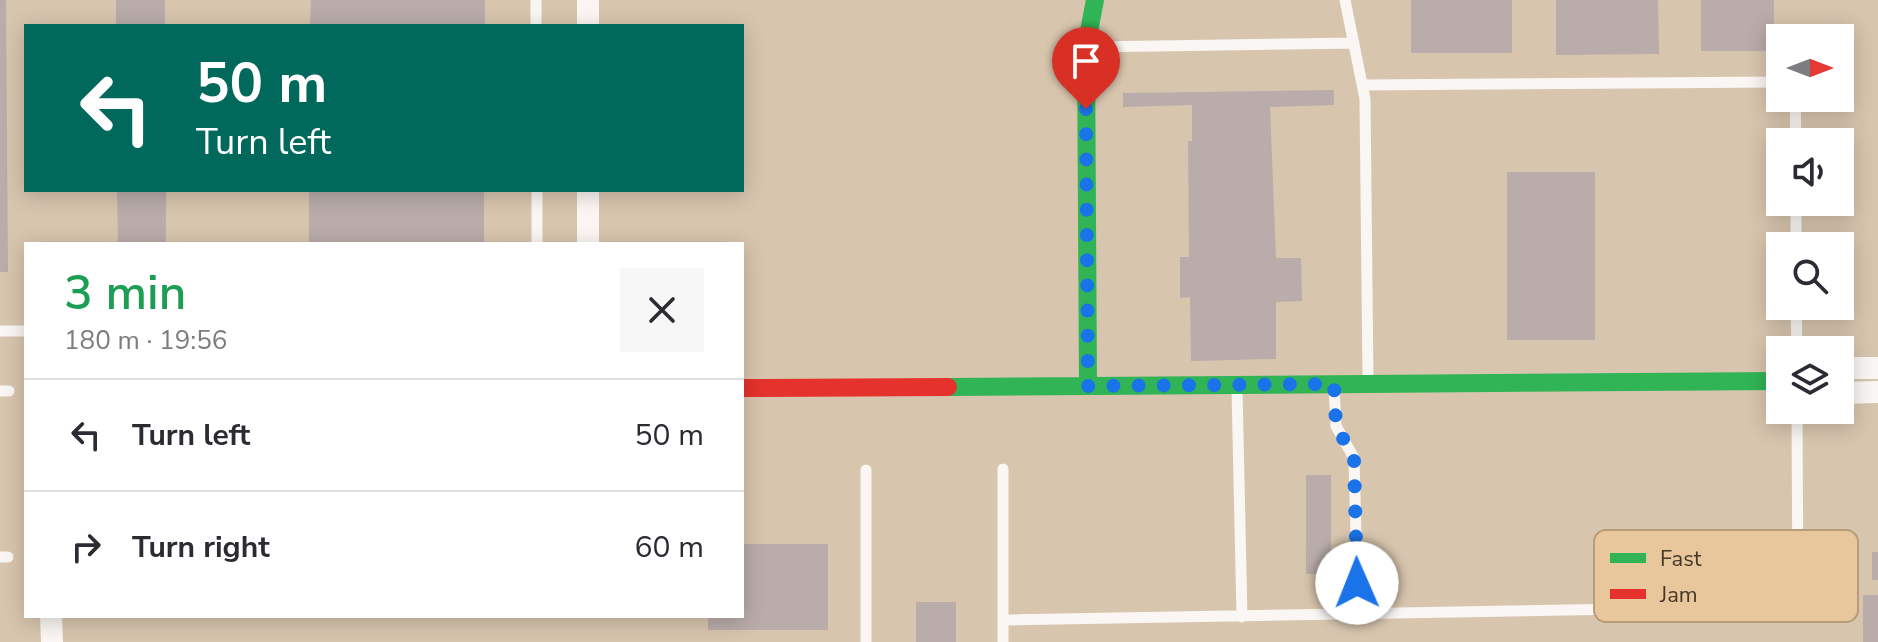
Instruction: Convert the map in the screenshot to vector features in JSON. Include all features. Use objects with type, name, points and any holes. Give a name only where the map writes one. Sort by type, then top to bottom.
[{"type":"street","points":[[588,0],[588,24]]},
{"type":"street","points":[[1088,386],[1086,47],[1095,0]]},
{"type":"street","points":[[588,192],[588,242]]},
{"type":"street","points":[[1854,368],[1878,368]]},
{"type":"street","points":[[744,388],[1766,381]]},
{"type":"street","points":[[1854,393],[1878,392]]},
{"type":"street","points":[[51,618],[52,642]]},
{"type":"lane","points":[[536,0],[536,24]]},
{"type":"lane","points":[[1345,0],[1363,85],[1368,384]]},
{"type":"lane","points":[[1086,47],[1354,43]]},
{"type":"lane","points":[[1363,85],[1766,82]]},
{"type":"lane","points":[[537,192],[537,242]]},
{"type":"lane","points":[[0,331],[24,331]]},
{"type":"lane","points":[[1334,384],[1336,426],[1354,458],[1358,614]]},
{"type":"lane","points":[[1237,385],[1242,617]]},
{"type":"lane","points":[[1797,424],[1798,530]]},
{"type":"lane","points":[[1003,469],[1003,642]]},
{"type":"lane","points":[[866,470],[866,642]]},
{"type":"lane","points":[[1003,620],[1594,610]]},
{"type":"building","points":[[0,0],[6,0],[8,272],[0,272]]},
{"type":"building","points":[[116,0],[165,0],[165,24],[116,24]]},
{"type":"building","points":[[311,0],[485,0],[485,24],[310,24]]},
{"type":"building","points":[[1411,0],[1512,0],[1512,53],[1411,53]]},
{"type":"building","points":[[1556,0],[1658,0],[1659,54],[1556,55]]},
{"type":"building","points":[[1701,0],[1774,0],[1774,24],[1766,24],[1766,51],[1701,51]]},
{"type":"building","points":[[1334,90],[1334,105],[1270,107],[1276,258],[1301,258],[1302,301],[1276,302],[1276,359],[1191,361],[1190,297],[1180,298],[1180,257],[1189,257],[1188,141],[1192,141],[1192,105],[1123,107],[1123,93]]},
{"type":"building","points":[[1507,172],[1595,172],[1595,340],[1507,340]]},
{"type":"building","points":[[117,192],[166,192],[166,242],[118,242]]},
{"type":"building","points":[[309,192],[484,192],[484,242],[309,242]]},
{"type":"building","points":[[1306,475],[1331,475],[1331,574],[1306,574]]},
{"type":"building","points":[[744,544],[828,544],[828,630],[708,630],[708,618],[744,618]]},
{"type":"building","points":[[1872,552],[1878,552],[1878,580],[1872,580]]},
{"type":"building","points":[[1863,595],[1878,595],[1878,642],[1863,642]]},
{"type":"building","points":[[916,602],[956,602],[956,642],[916,642]]},
{"type":"traffic: fast","points":[[1088,386],[1086,47],[1095,0]]},
{"type":"traffic: fast","points":[[948,387],[1766,381]]},
{"type":"traffic: jam","points":[[744,388],[948,387]]},
{"type":"route","points":[[1086,109],[1088,386],[1334,384],[1336,426],[1354,458],[1357,583]]}]
